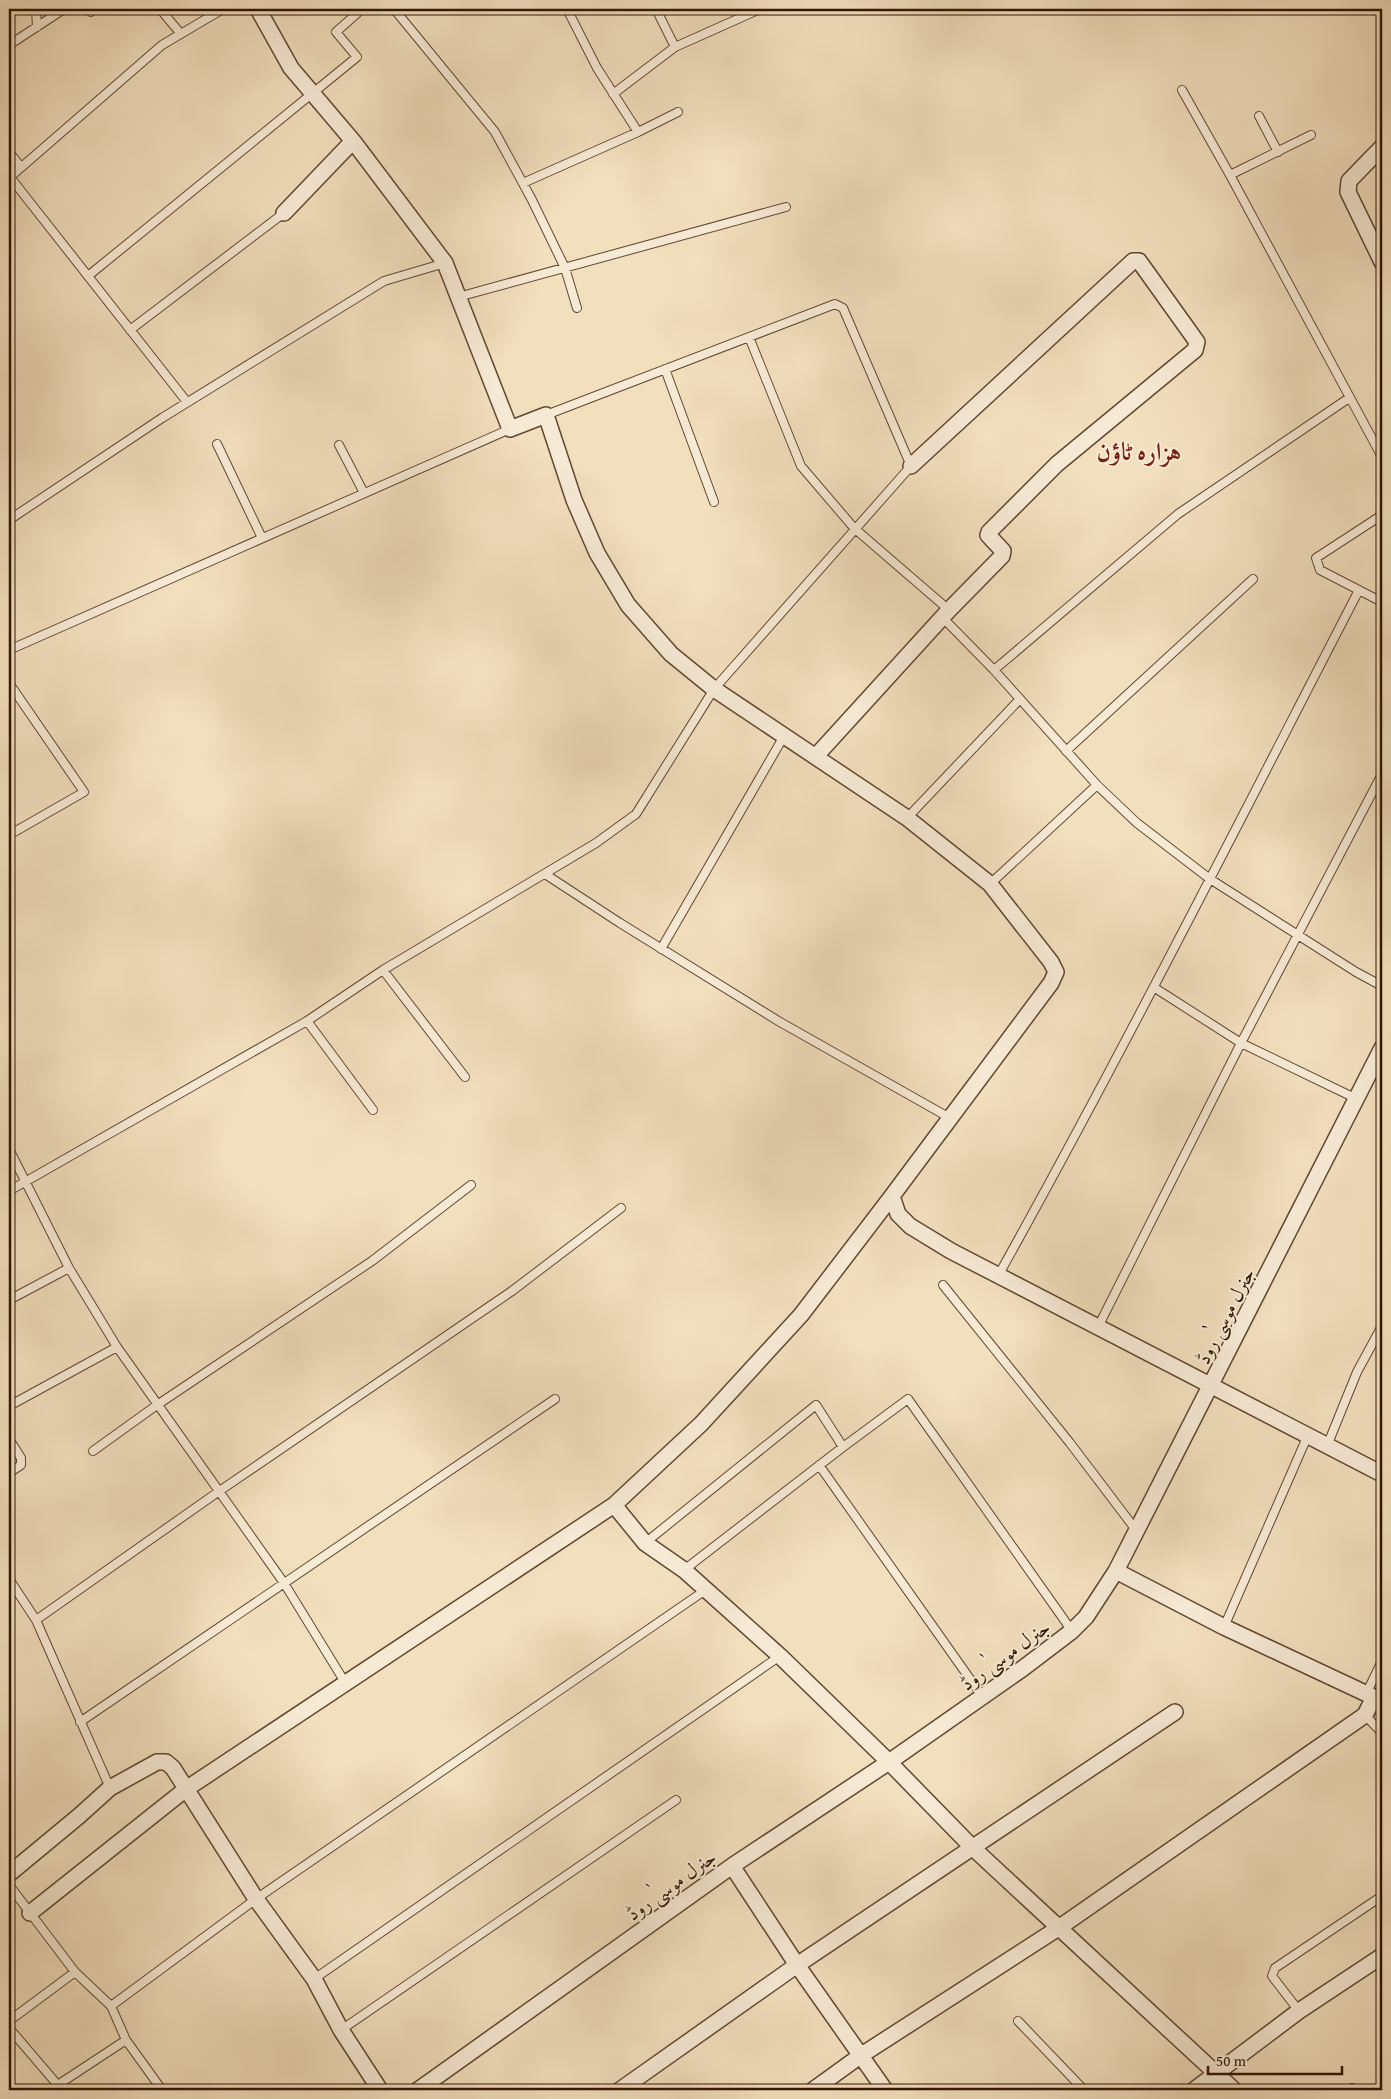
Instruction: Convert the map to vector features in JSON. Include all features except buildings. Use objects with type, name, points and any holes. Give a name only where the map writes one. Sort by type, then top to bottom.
[{"type":"street","points":[[30,1913],[186,1789],[614,1505],[701,1424],[802,1315],[1051,983],[1056,972],[1051,962],[990,884],[907,818],[714,689],[671,654],[628,605],[597,553],[578,509],[546,415],[510,429],[445,262],[353,141],[292,68],[258,9]]},
{"type":"street","points":[[284,213],[353,141]]},
{"type":"street","points":[[1382,147],[1349,181],[1348,192],[1382,262]]},
{"type":"street","points":[[816,756],[946,613],[1002,556],[1003,551],[990,539],[989,532],[1057,464],[1195,350],[1197,342],[1139,261],[1133,261],[911,466]]},
{"type":"street","name":"جنرل موسیٰ روڈ","points":[[418,2090],[732,1866],[889,1762],[1022,1669],[1086,1618],[1116,1571],[1382,1048]]},
{"type":"street","points":[[892,1196],[898,1214],[910,1226],[998,1276],[1382,1474]]},
{"type":"street","points":[[614,1505],[645,1543],[684,1570],[707,1589],[780,1656],[889,1762],[973,1848],[1234,2090]]},
{"type":"street","points":[[813,2090],[860,2056],[1060,1927],[1365,1715],[1374,1698],[1224,1627],[1116,1571]]},
{"type":"street","points":[[620,2090],[797,1965],[1175,1712]]},
{"type":"street","points":[[9,1874],[110,1788],[157,1762],[166,1762],[173,1768],[256,1899],[314,1979],[341,2030],[380,2090]]},
{"type":"street","points":[[732,1866],[797,1965],[884,2090]]},
{"type":"street","points":[[1194,2090],[1299,2011],[1382,1956]]},
{"type":"lane","points":[[36,9],[37,27]]},
{"type":"lane","points":[[9,45],[64,9]]},
{"type":"lane","points":[[160,9],[181,34]]},
{"type":"lane","points":[[187,402],[9,178],[162,46],[223,9]]},
{"type":"lane","points":[[88,276],[357,57],[336,32],[362,9]]},
{"type":"lane","points":[[394,9],[495,132],[523,183],[564,268],[577,308]]},
{"type":"lane","points":[[567,9],[597,68],[638,132]]},
{"type":"lane","points":[[656,9],[676,47]]},
{"type":"lane","points":[[613,94],[676,47],[760,9]]},
{"type":"lane","points":[[1182,90],[1382,457]]},
{"type":"lane","points":[[523,183],[638,132],[678,112]]},
{"type":"lane","points":[[1259,116],[1278,152]]},
{"type":"lane","points":[[1230,175],[1311,135]]},
{"type":"lane","points":[[9,152],[21,167]]},
{"type":"lane","points":[[458,296],[786,207]]},
{"type":"lane","points":[[130,330],[284,213]]},
{"type":"lane","points":[[9,520],[187,402],[384,281],[445,262]]},
{"type":"lane","points":[[9,1190],[307,1021],[382,970],[596,843],[636,814],[714,689],[854,528],[911,466],[843,308],[835,304],[546,415]]},
{"type":"lane","points":[[748,337],[801,466],[854,528],[946,613],[994,670],[1097,785],[1137,823],[1210,879],[1356,972],[1382,986]]},
{"type":"lane","points":[[665,370],[714,502]]},
{"type":"lane","points":[[994,670],[1178,514],[1350,398]]},
{"type":"lane","points":[[9,650],[510,429]]},
{"type":"lane","points":[[217,444],[262,538]]},
{"type":"lane","points":[[339,445],[364,494]]},
{"type":"lane","points":[[1382,515],[1316,558],[1320,570],[1382,602]]},
{"type":"lane","points":[[1066,751],[1253,579]]},
{"type":"lane","points":[[998,1276],[1079,1132],[1155,988],[1359,590]]},
{"type":"lane","points":[[9,683],[84,792],[9,835]]},
{"type":"lane","points":[[907,818],[1020,699]]},
{"type":"lane","points":[[661,949],[784,736]]},
{"type":"lane","points":[[1098,1327],[1241,1043],[1382,774]]},
{"type":"lane","points":[[990,884],[1097,785]]},
{"type":"lane","points":[[545,874],[661,949],[780,1022],[950,1118]]},
{"type":"lane","points":[[382,970],[465,1077]]},
{"type":"lane","points":[[1155,988],[1241,1043],[1357,1099]]},
{"type":"lane","points":[[307,1021],[373,1110]]},
{"type":"lane","points":[[9,1149],[69,1268],[117,1347],[284,1583],[346,1684]]},
{"type":"lane","points":[[93,1451],[157,1405],[372,1261],[471,1185]]},
{"type":"lane","points":[[36,1620],[218,1492],[512,1291],[621,1208]]},
{"type":"lane","points":[[9,1300],[69,1268]]},
{"type":"lane","points":[[943,1285],[1070,1443],[1136,1530]]},
{"type":"lane","points":[[1327,1446],[1357,1372],[1382,1326]]},
{"type":"lane","points":[[9,1406],[117,1347]]},
{"type":"lane","points":[[80,1722],[555,1399]]},
{"type":"lane","points":[[684,1570],[842,1447],[908,1399],[1072,1631]]},
{"type":"lane","points":[[645,1543],[816,1404],[842,1447]]},
{"type":"lane","points":[[1224,1627],[1308,1435]]},
{"type":"lane","points":[[9,1439],[21,1458],[21,1465],[9,1474]]},
{"type":"lane","points":[[819,1465],[982,1696]]},
{"type":"lane","points":[[9,1579],[36,1620],[110,1788]]},
{"type":"lane","points":[[111,2006],[256,1899],[707,1589]]},
{"type":"lane","points":[[314,1979],[780,1656]]},
{"type":"lane","points":[[1374,1698],[1382,1661]]},
{"type":"lane","points":[[1365,1715],[1382,1733]]},
{"type":"lane","points":[[341,2030],[676,1800]]},
{"type":"lane","points":[[9,1885],[75,1972],[111,2006],[126,2040],[162,2090]]},
{"type":"lane","points":[[1299,2011],[1272,1976],[1275,1968],[1382,1896]]},
{"type":"lane","points":[[9,2021],[75,1972]]},
{"type":"lane","points":[[1018,2021],[1084,2090]]},
{"type":"lane","points":[[9,2028],[60,2088]]},
{"type":"lane","points":[[50,2090],[60,2088],[126,2040]]},
{"type":"district","name":"ہزارہ ٹاؤن","points":[[1139,451]]}]
